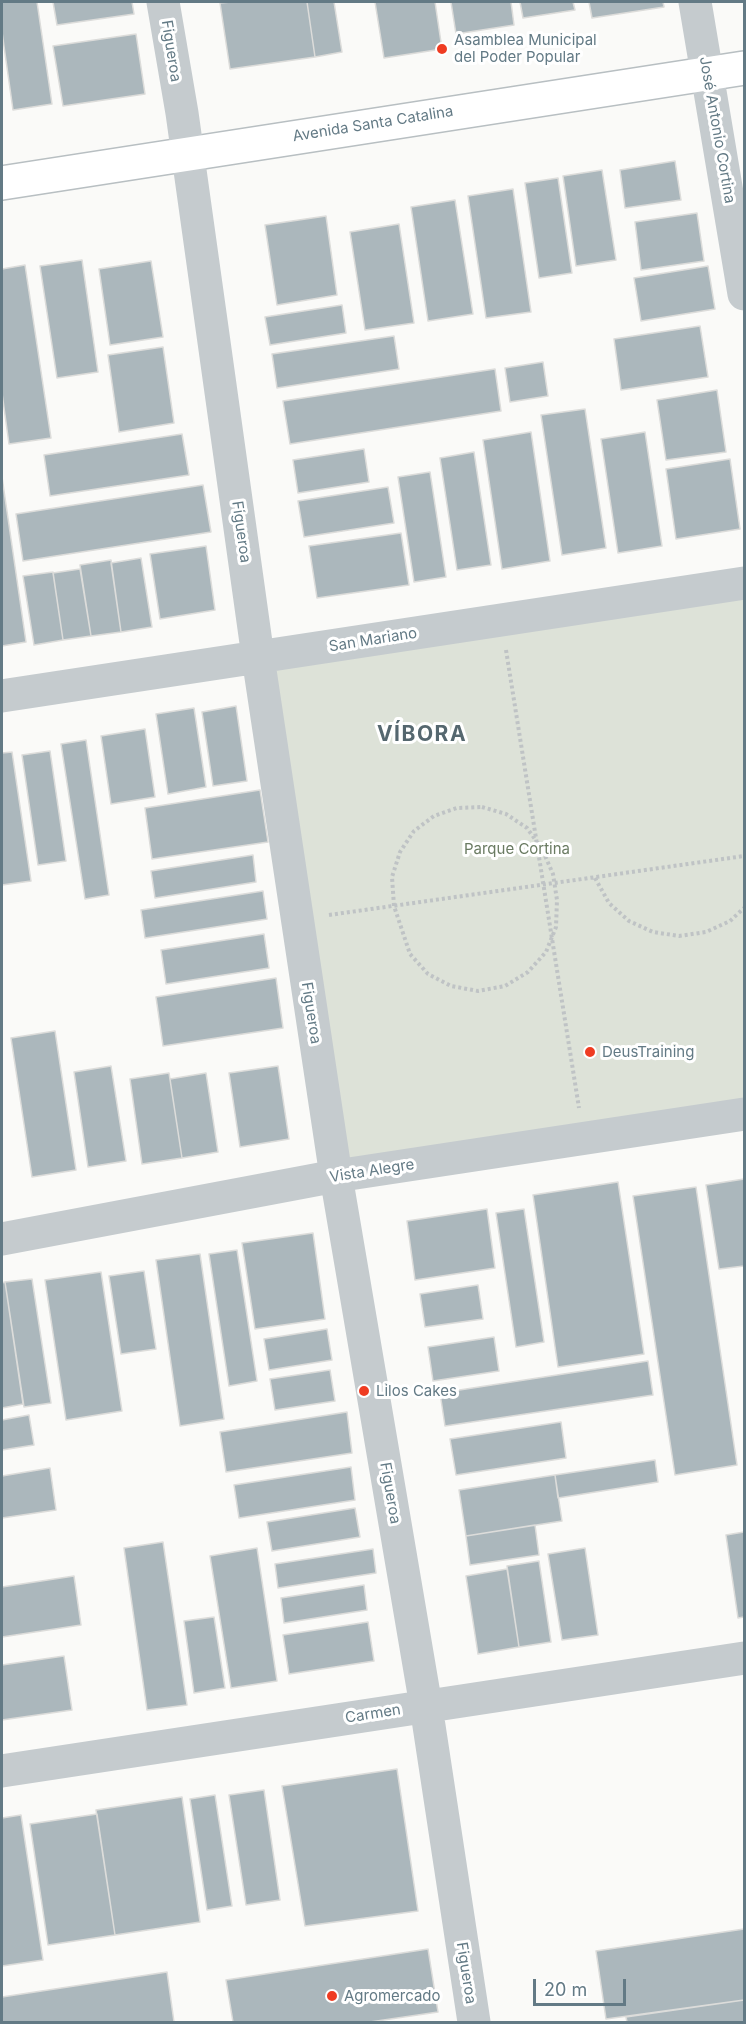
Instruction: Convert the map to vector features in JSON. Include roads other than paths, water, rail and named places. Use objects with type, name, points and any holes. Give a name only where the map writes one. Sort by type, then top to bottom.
[{"type":"main road","name":"Avenida Santa Catalina","points":[[2,183],[187,152],[744,68]]},
{"type":"street","name":"Figueroa","points":[[163,2],[187,152],[258,657],[336,1176],[426,1706],[474,2022]]},
{"type":"street","name":"José Antonio Cortina","points":[[695,2],[744,294]]},
{"type":"street","name":"San Mariano","points":[[2,696],[744,583]]},
{"type":"street","name":"Vista Alegre","points":[[2,1239],[336,1176],[744,1114]]},
{"type":"street","name":"Carmen","points":[[2,1771],[744,1658]]},
{"type":"place","name":"Asamblea Municipal del Poder Popular","points":[[442,49]]},
{"type":"place","name":"DeusTraining","points":[[590,1052]]},
{"type":"place","name":"Lilos Cakes","points":[[364,1391]]},
{"type":"place","name":"Agromercado","points":[[332,1996]]},
{"type":"district","name":"VÍBORA","points":[[422,735]]},
{"type":"park label","name":"Parque Cortina","points":[[517,849]]}]
